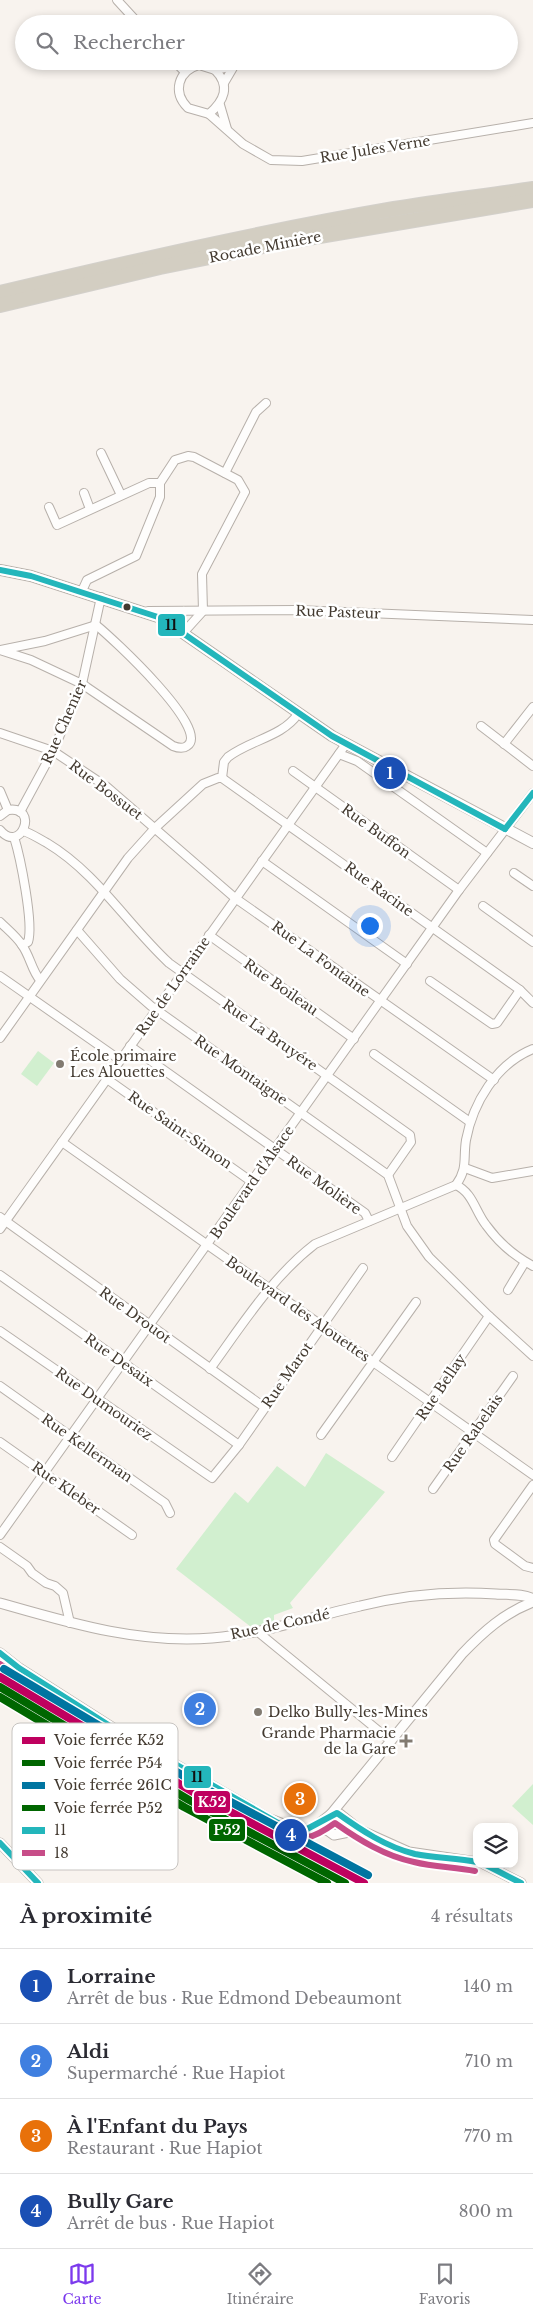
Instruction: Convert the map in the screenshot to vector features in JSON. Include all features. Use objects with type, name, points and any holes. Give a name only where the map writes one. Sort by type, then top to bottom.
[{"type":"highway","name":"Rocade Minière","points":[[0,293],[172,252],[280,230],[396,208],[533,189]]},
{"type":"highway","name":"Rocade Minière","points":[[0,306],[138,272],[278,243],[533,200]]},
{"type":"main road","points":[[0,570],[31,576],[101,597],[144,611],[174,625],[298,714],[346,744],[533,843]]},
{"type":"street","points":[[117,0],[131,15]]},
{"type":"street","points":[[190,70],[185,72],[178,87],[182,102],[195,112],[209,114],[220,105],[225,92],[224,83],[215,70]]},
{"type":"street","points":[[224,83],[232,70]]},
{"type":"street","points":[[220,105],[228,129]]},
{"type":"street","name":"Rue Jules Verne","points":[[209,114],[243,144],[271,160],[302,161],[533,123]]},
{"type":"street","points":[[225,473],[256,412],[266,403]]},
{"type":"street","points":[[101,453],[121,495]]},
{"type":"street","points":[[82,591],[88,580],[136,556],[160,496],[160,483],[175,460],[188,456],[242,483],[245,492],[202,574],[203,611],[184,632]]},
{"type":"street","points":[[49,507],[57,525],[149,483],[160,483]]},
{"type":"street","points":[[84,493],[90,509]]},
{"type":"street","name":"Rue Chenier","points":[[20,812],[53,751],[82,684],[101,597]]},
{"type":"street","name":"Rue Pasteur","points":[[144,611],[297,610],[533,620]]},
{"type":"street","points":[[174,625],[184,611]]},
{"type":"street","points":[[96,625],[134,658],[174,706],[192,734],[192,742],[181,748],[173,746],[82,684],[31,660],[0,650],[45,641],[96,625]]},
{"type":"street","points":[[504,744],[533,707]]},
{"type":"street","points":[[0,1038],[128,858],[155,828],[203,784],[222,778],[224,762],[228,757],[293,723],[298,714]]},
{"type":"street","points":[[481,726],[533,766]]},
{"type":"street","name":"Rue Bossuet","points":[[0,734],[53,751],[107,787],[155,828]]},
{"type":"street","name":"Rue de Lorraine","points":[[0,1230],[3,1219],[62,1142],[346,744]]},
{"type":"street","points":[[339,754],[357,761],[487,854]]},
{"type":"street","name":"Rue Buffon","points":[[293,771],[459,890]]},
{"type":"street","name":"Rue Racine","points":[[222,778],[433,927],[520,990],[533,1003]]},
{"type":"street","points":[[0,792],[8,810]]},
{"type":"street","name":"Boulevard d'Alsace","points":[[0,1535],[151,1326],[459,890],[533,793]]},
{"type":"street","points":[[0,816],[8,810],[20,812],[26,823],[23,831],[14,836],[1,835]]},
{"type":"street","name":"Rue La Fontaine","points":[[155,828],[235,898],[380,1002],[494,1080]]},
{"type":"street","name":"Rue La Bruyére","points":[[23,831],[64,854],[104,891],[155,950],[182,973],[327,1075],[412,1138],[388,1176]]},
{"type":"street","points":[[14,836],[25,893],[29,934],[28,942],[22,945]]},
{"type":"street","points":[[262,861],[407,964]]},
{"type":"street","points":[[514,873],[533,886]]},
{"type":"street","points":[[483,906],[533,942]]},
{"type":"street","points":[[0,922],[22,945],[40,980]]},
{"type":"street","name":"Rue Montaigne","points":[[77,930],[120,979],[156,1010],[388,1176]]},
{"type":"street","name":"Rue Boileau","points":[[209,935],[354,1039]]},
{"type":"street","points":[[0,976],[120,1060]]},
{"type":"street","points":[[430,980],[492,1024],[497,1023],[520,990]]},
{"type":"street","name":"Rue Molière","points":[[130,1046],[364,1213],[368,1221]]},
{"type":"street","points":[[210,1368],[270,1288],[299,1256],[315,1244],[456,1185],[465,1168],[470,1122],[477,1104],[506,1066],[533,1049]]},
{"type":"street","points":[[374,1054],[470,1122]]},
{"type":"street","name":"Rue Saint-Simon","points":[[107,1079],[252,1182]]},
{"type":"street","name":"Boulevard des Alouettes","points":[[62,1142],[533,1475]]},
{"type":"street","points":[[465,1168],[492,1178],[533,1171]]},
{"type":"street","points":[[388,1176],[407,1226],[429,1257],[533,1356]]},
{"type":"street","points":[[456,1185],[469,1194],[484,1224],[505,1248],[533,1266]]},
{"type":"street","name":"Rue Drouot","points":[[3,1219],[264,1408]]},
{"type":"street","points":[[508,1290],[525,1262]]},
{"type":"street","name":"Rue Marot","points":[[208,1477],[216,1476],[364,1268]]},
{"type":"street","name":"Rue Desaix","points":[[0,1275],[239,1444]]},
{"type":"street","points":[[321,1435],[416,1302]]},
{"type":"street","name":"Rue Bellay","points":[[392,1457],[431,1403],[489,1316]]},
{"type":"street","name":"Rue Dumouriez","points":[[0,1331],[208,1477]]},
{"type":"street","name":"Rue Rabelais","points":[[433,1490],[513,1376]]},
{"type":"street","name":"Rue Kellerman","points":[[0,1386],[165,1503],[170,1513]]},
{"type":"street","name":"Rue Kleber","points":[[0,1442],[132,1535]]},
{"type":"street","points":[[533,1485],[494,1540],[495,1544],[525,1566],[533,1568]]},
{"type":"street","points":[[0,1547],[27,1566],[39,1578],[63,1593],[70,1623]]},
{"type":"street","name":"Rue de Condé","points":[[0,1602],[70,1623],[164,1639],[212,1638],[258,1632],[362,1605],[458,1592],[504,1594],[532,1603]]},
{"type":"street","points":[[54,1618],[66,1603]]},
{"type":"street","points":[[312,1829],[328,1817],[344,1799],[462,1654],[481,1634],[509,1613],[532,1603]]},
{"type":"street","points":[[258,1632],[391,1741]]},
{"type":"street","points":[[0,1653],[19,1668],[107,1723]]},
{"type":"street","points":[[178,1765],[290,1828],[299,1830],[327,1830],[334,1835],[360,1830]]},
{"type":"street","points":[[343,1832],[346,1826],[344,1799]]},
{"type":"street","points":[[328,1817],[344,1818],[360,1830],[396,1848],[417,1854],[451,1856],[473,1861]]},
{"type":"street","points":[[327,1830],[328,1817]]},
{"type":"street","points":[[0,1842],[12,1855]]},
{"type":"street","points":[[492,1868],[521,1883]]},
{"type":"street","points":[[26,1870],[38,1883]]},
{"type":"green space","points":[[38,1051],[54,1063],[37,1086],[21,1074]]},
{"type":"green space","points":[[326,1453],[385,1492],[290,1603],[293,1608],[274,1615],[274,1622],[251,1627],[176,1569],[235,1492],[248,1503],[277,1466],[305,1487]]},
{"type":"green space","points":[[533,1784],[533,1825],[512,1806]]},
{"type":"railway","points":[[0,1692],[54,1723]]},
{"type":"railway","points":[[178,1794],[333,1883]]},
{"type":"rail line","name":"261C","points":[[4,1669],[95,1723]]},
{"type":"rail line","name":"K52","points":[[0,1677],[77,1723]]},
{"type":"rail line","name":"P54","points":[[0,1687],[60,1723]]},
{"type":"rail line","name":"P52","points":[[0,1697],[43,1723]]},
{"type":"rail line","name":"261C","points":[[178,1773],[368,1875]]},
{"type":"rail line","name":"K52","points":[[178,1783],[364,1883]]},
{"type":"rail line","name":"P54","points":[[178,1793],[345,1883]]},
{"type":"rail line","name":"P52","points":[[178,1803],[327,1883]]},
{"type":"transit line","name":"11","points":[[0,570],[31,576],[161,618],[332,736],[505,829]]},
{"type":"transit line","name":"11","points":[[505,829],[533,793]]},
{"type":"transit line","name":"11","points":[[0,1653],[19,1668],[105,1723]]},
{"type":"transit line","name":"18","points":[[0,1664],[90,1723]]},
{"type":"transit line","name":"11","points":[[178,1766],[280,1824],[297,1829],[307,1829],[337,1813],[374,1837],[404,1851],[473,1861]]},
{"type":"transit line","name":"18","points":[[178,1776],[276,1832],[285,1835],[301,1838],[314,1836],[335,1823],[363,1841],[393,1856],[422,1864],[475,1871]]},
{"type":"transit line","name":"11","points":[[0,1843],[12,1856]]},
{"type":"transit line","name":"11","points":[[492,1868],[521,1883]]},
{"type":"transit line","name":"11","points":[[26,1870],[38,1883]]},
{"type":"place","name":"Lorraine","points":[[390,773]]},
{"type":"place","name":"École primaire Les Alouettes","points":[[60,1064]]},
{"type":"place","name":"Aldi","points":[[200,1709]]},
{"type":"place","name":"Delko Bully-les-Mines","points":[[258,1712]]},
{"type":"place","name":"Grande Pharmacie de la Gare","points":[[406,1741]]},
{"type":"place","name":"À l'Enfant du Pays","points":[[300,1799]]},
{"type":"place","name":"Bully Gare","points":[[291,1835]]}]
